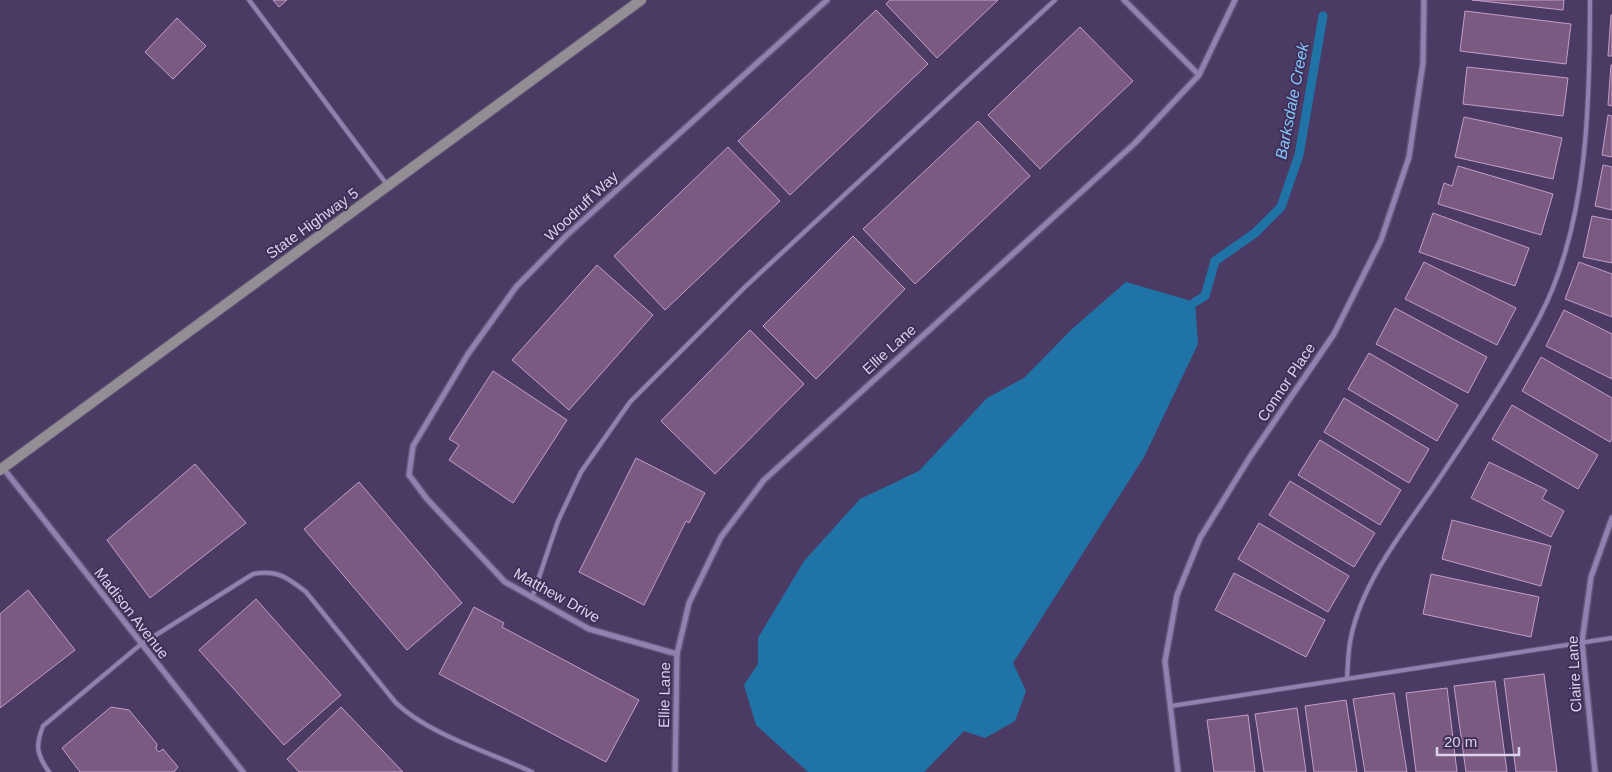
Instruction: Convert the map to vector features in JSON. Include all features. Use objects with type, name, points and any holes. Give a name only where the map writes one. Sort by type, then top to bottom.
[{"type":"main road","name":"State Highway 5","points":[[1,469],[641,0]]},
{"type":"street","name":"Woodruff Way","points":[[409,475],[413,446],[468,354],[516,286],[567,234],[827,0]]},
{"type":"street","points":[[1124,0],[1199,75]]},
{"type":"street","name":"Ellie Lane","points":[[675,772],[677,654],[689,603],[721,537],[764,480],[1135,143],[1199,75],[1235,0]]},
{"type":"street","name":"Connor Place","points":[[1178,772],[1166,661],[1175,605],[1200,538],[1250,457],[1334,334],[1381,240],[1409,157],[1423,63],[1424,0]]},
{"type":"street","name":"Madison Avenue","points":[[1,469],[243,772]]},
{"type":"street","name":"Matthew Drive","points":[[409,475],[427,499],[506,582],[589,629],[677,654]]},
{"type":"street","name":"Claire Lane","points":[[1595,772],[1582,642],[1591,577],[1612,518]]},
{"type":"lane","points":[[249,0],[388,186]]},
{"type":"lane","points":[[532,598],[558,521],[581,472],[630,402],[746,286],[1055,0]]},
{"type":"lane","points":[[1346,678],[1351,637],[1358,612],[1378,569],[1499,387],[1540,317],[1566,250],[1582,168],[1590,63],[1590,0]]},
{"type":"lane","points":[[49,772],[38,756],[37,741],[42,726],[140,645],[253,574],[268,570],[289,579],[306,592],[396,703],[408,715],[425,726],[532,772]]},
{"type":"lane","points":[[1171,706],[1612,638]]},
{"type":"water","points":[[1126,282],[1195,302],[1198,344],[1144,457],[1013,663],[1026,691],[1015,721],[985,738],[964,731],[924,772],[808,772],[756,725],[744,685],[758,664],[758,638],[804,561],[860,499],[919,471],[987,398],[1024,378],[1072,329]]},
{"type":"building","points":[[273,0],[287,0],[279,7]]},
{"type":"building","points":[[890,0],[998,0],[937,58],[886,4]]},
{"type":"building","points":[[1472,0],[1564,0],[1563,10]]},
{"type":"building","points":[[876,10],[928,64],[790,195],[738,141]]},
{"type":"building","points":[[1465,11],[1571,24],[1566,64],[1460,51]]},
{"type":"building","points":[[1611,15],[1612,56],[1608,56]]},
{"type":"building","points":[[177,18],[206,46],[173,79],[145,52]]},
{"type":"building","points":[[1080,27],[1133,81],[1040,169],[988,115]]},
{"type":"building","points":[[1612,65],[1612,106],[1608,105]]},
{"type":"building","points":[[1467,67],[1568,78],[1563,116],[1463,104]]},
{"type":"building","points":[[1608,115],[1612,116],[1612,157],[1602,155]]},
{"type":"building","points":[[1464,117],[1562,138],[1553,179],[1455,157]]},
{"type":"building","points":[[978,121],[1030,176],[915,284],[863,229]]},
{"type":"building","points":[[728,147],[780,201],[665,310],[614,256]]},
{"type":"building","points":[[1603,165],[1612,167],[1612,210],[1595,206]]},
{"type":"building","points":[[1458,166],[1553,194],[1541,235],[1438,204],[1444,183],[1452,186]]},
{"type":"building","points":[[1433,213],[1529,248],[1515,286],[1419,252]]},
{"type":"building","points":[[1592,216],[1612,220],[1612,263],[1583,257]]},
{"type":"building","points":[[853,236],[905,289],[816,379],[763,326]]},
{"type":"building","points":[[1424,262],[1516,308],[1497,345],[1405,299]]},
{"type":"building","points":[[1579,262],[1612,274],[1612,317],[1565,299]]},
{"type":"building","points":[[597,265],[653,315],[569,410],[512,360]]},
{"type":"building","points":[[1395,308],[1487,357],[1468,393],[1376,344]]},
{"type":"building","points":[[1564,310],[1612,334],[1612,379],[1546,346]]},
{"type":"building","points":[[750,330],[804,384],[715,474],[661,421]]},
{"type":"building","points":[[1369,353],[1458,405],[1437,441],[1348,389]]},
{"type":"building","points":[[1541,357],[1612,398],[1612,439],[1610,442],[1522,391]]},
{"type":"building","points":[[493,371],[567,420],[513,503],[449,460],[459,445],[449,439]]},
{"type":"building","points":[[1344,398],[1429,449],[1409,483],[1324,432]]},
{"type":"building","points":[[1512,405],[1598,455],[1578,489],[1492,439]]},
{"type":"building","points":[[1320,440],[1401,490],[1380,525],[1298,475]]},
{"type":"building","points":[[636,458],[705,493],[689,523],[686,521],[644,605],[579,572]]},
{"type":"building","points":[[1489,462],[1547,490],[1542,499],[1564,511],[1551,537],[1471,498]]},
{"type":"building","points":[[195,464],[246,523],[150,598],[107,540]]},
{"type":"building","points":[[1290,481],[1375,533],[1354,567],[1269,515]]},
{"type":"building","points":[[359,482],[462,603],[407,650],[304,529]]},
{"type":"building","points":[[1452,520],[1551,546],[1541,586],[1442,559]]},
{"type":"building","points":[[1259,523],[1349,576],[1328,612],[1238,559]]},
{"type":"building","points":[[1234,573],[1325,620],[1306,657],[1215,610]]},
{"type":"building","points":[[1431,574],[1539,597],[1531,637],[1423,614]]},
{"type":"building","points":[[28,590],[75,650],[0,708],[0,614]]},
{"type":"building","points":[[256,599],[341,695],[284,745],[199,650]]},
{"type":"building","points":[[474,607],[504,623],[502,627],[639,700],[606,762],[439,674]]},
{"type":"building","points":[[1544,674],[1557,772],[1516,772],[1504,679]]},
{"type":"building","points":[[1495,681],[1507,772],[1466,772],[1454,686]]},
{"type":"building","points":[[1447,688],[1457,772],[1416,772],[1406,693]]},
{"type":"building","points":[[1394,693],[1407,772],[1365,772],[1353,699]]},
{"type":"building","points":[[1346,700],[1357,772],[1314,772],[1305,706]]},
{"type":"building","points":[[111,707],[129,710],[157,744],[156,749],[159,752],[163,749],[178,767],[174,772],[80,772],[62,748]]},
{"type":"building","points":[[341,707],[403,772],[299,772],[287,759]]},
{"type":"building","points":[[1297,708],[1306,772],[1264,772],[1255,714]]},
{"type":"building","points":[[1248,715],[1255,772],[1214,772],[1207,720]]},
{"type":"waterway","name":"Barksdale Creek","points":[[1195,302],[1205,296],[1215,261],[1255,233],[1281,207],[1299,155],[1323,16]]}]
